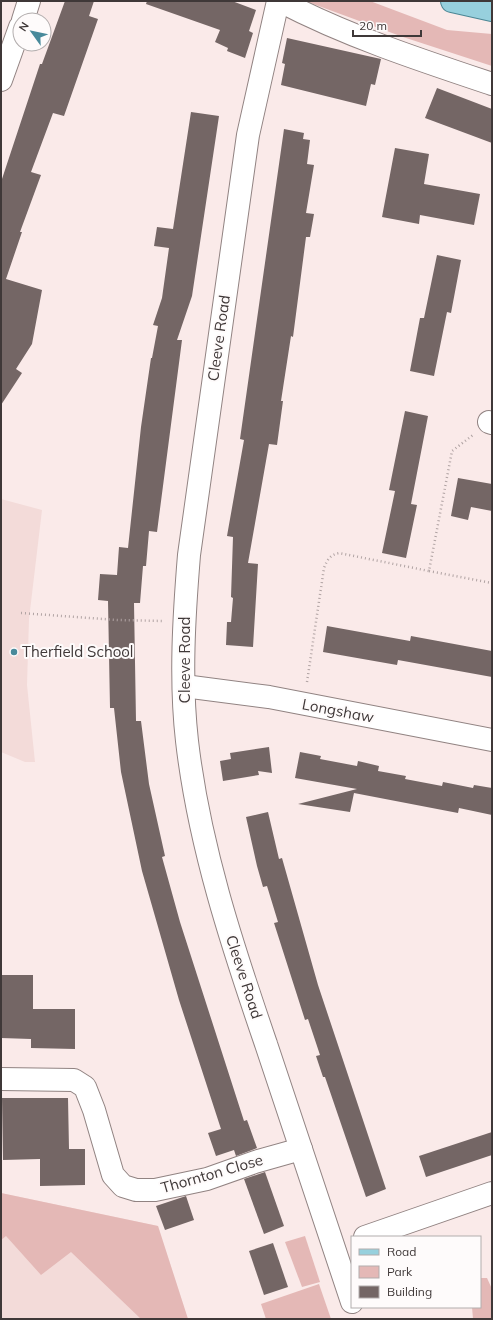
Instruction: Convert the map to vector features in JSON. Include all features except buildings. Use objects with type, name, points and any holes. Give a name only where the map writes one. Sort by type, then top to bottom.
[{"type":"main road","points":[[452,1],[486,10]]},
{"type":"street","points":[[25,12],[29,1]]},
{"type":"street","points":[[279,1],[312,18],[413,58],[492,84]]},
{"type":"street","name":"Cleeve Road","points":[[279,1],[248,135],[189,555],[185,622],[184,686],[187,739],[201,832],[242,975],[301,1149],[343,1244],[351,1296]]},
{"type":"street","points":[[1,80],[12,49]]},
{"type":"street","name":"Longshaw","points":[[184,686],[304,704],[492,740]]},
{"type":"street","name":"Thornton Close","points":[[1,1079],[74,1080],[85,1087],[94,1110],[113,1175],[123,1186],[136,1190],[155,1190],[207,1179],[255,1162],[301,1149]]},
{"type":"street","points":[[368,1236],[492,1193]]},
{"type":"street","points":[[354,1308],[358,1319]]},
{"type":"path","points":[[429,571],[452,451],[491,423]]},
{"type":"path","points":[[304,704],[324,568],[332,554],[339,553],[492,583]]},
{"type":"path","points":[[21,613],[117,620],[185,622]]},
{"type":"shaded area","name":"Therfield School","points":[[1,499],[42,510],[29,619],[27,685],[35,762],[25,762],[1,752]]},
{"type":"shaded area","points":[[1,1193],[158,1226],[188,1319],[1,1319]]},
{"type":"green space","points":[[305,1],[370,1],[447,30],[492,34],[492,66],[403,37]]},
{"type":"green space","points":[[1,1193],[158,1226],[188,1319],[141,1319],[71,1252],[41,1275],[6,1236],[1,1240]]},
{"type":"green space","points":[[305,1236],[320,1282],[302,1287],[285,1242]]},
{"type":"green space","points":[[481,1278],[487,1278],[492,1289],[492,1319],[473,1319],[472,1308],[481,1308]]},
{"type":"green space","points":[[319,1284],[331,1319],[266,1319],[261,1304]]},
{"type":"place","name":"Therfield School","points":[[14,652]]}]
